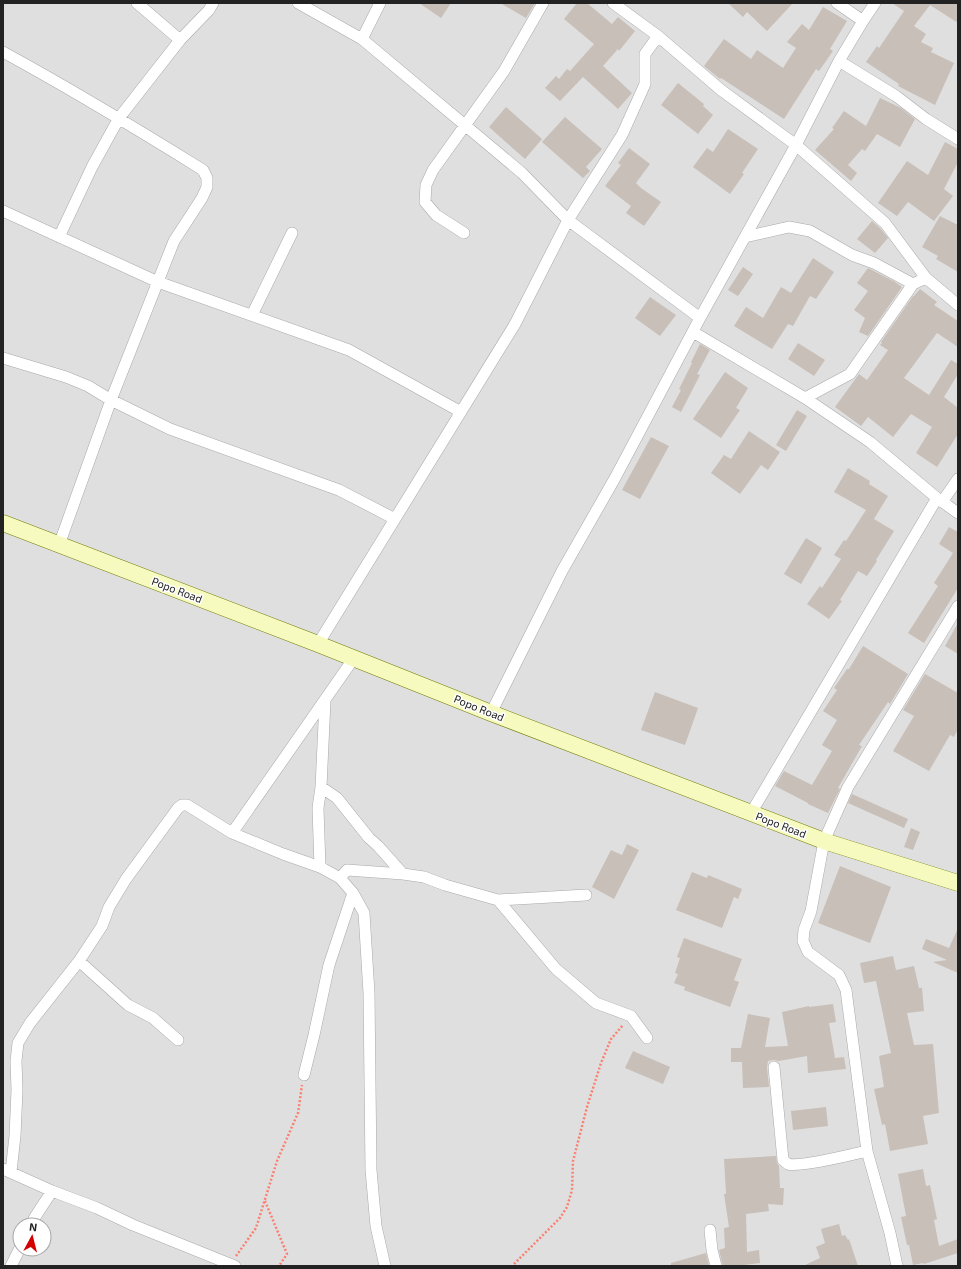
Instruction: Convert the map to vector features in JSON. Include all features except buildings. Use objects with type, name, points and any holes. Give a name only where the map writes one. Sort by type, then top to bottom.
[{"type":"main road","name":"Popo Road","points":[[3,523],[824,841],[958,883]]},
{"type":"street","points":[[137,3],[180,40]]},
{"type":"street","points":[[59,237],[92,167],[119,118],[180,40],[209,10],[213,3]]},
{"type":"street","points":[[298,3],[362,39],[464,126],[522,173],[568,220],[700,318]]},
{"type":"street","points":[[362,39],[380,3]]},
{"type":"street","points":[[464,233],[436,215],[425,202],[426,185],[432,170],[504,71],[543,3]]},
{"type":"street","points":[[613,3],[658,36],[721,90],[796,145],[886,223],[926,278],[958,305]]},
{"type":"street","points":[[837,3],[863,21]]},
{"type":"street","points":[[491,713],[562,571],[615,478],[700,318],[796,145],[839,61],[863,21],[876,3]]},
{"type":"street","points":[[318,644],[515,324],[568,220],[622,135],[645,84],[645,54],[658,36]]},
{"type":"street","points":[[3,52],[119,118],[203,170],[207,178],[207,187],[202,198],[174,242],[111,400],[59,545]]},
{"type":"street","points":[[839,61],[896,96],[926,119],[958,139]]},
{"type":"street","points":[[3,211],[158,282],[349,350],[461,412]]},
{"type":"street","points":[[745,237],[789,227],[810,231],[852,255],[874,263],[913,284]]},
{"type":"street","points":[[252,315],[292,233]]},
{"type":"street","points":[[805,398],[850,374],[913,284],[926,278]]},
{"type":"street","points":[[693,332],[805,398],[870,442],[958,513]]},
{"type":"street","points":[[3,358],[66,377],[88,386],[111,400],[170,428],[339,490],[395,519]]},
{"type":"street","points":[[751,813],[940,500],[958,479]]},
{"type":"street","points":[[897,1266],[890,1233],[867,1152],[846,990],[838,975],[808,952],[804,941],[804,930],[810,911],[824,841],[848,786],[958,606]]},
{"type":"street","points":[[232,833],[354,658]]},
{"type":"street","points":[[320,867],[318,808],[324,701]]},
{"type":"street","points":[[320,787],[337,798],[369,838],[403,874]]},
{"type":"street","points":[[232,1265],[133,1225],[97,1208],[52,1191],[7,1170],[15,1136],[17,1090],[16,1061],[18,1043],[30,1023],[79,961],[102,926],[109,907],[126,879],[178,808],[182,805],[187,806],[232,833],[282,854],[320,867],[340,878],[353,893],[364,913],[369,993],[371,1170],[376,1226],[385,1266]]},
{"type":"street","points":[[340,878],[346,870],[403,874],[424,877],[445,885],[498,900],[586,895]]},
{"type":"street","points":[[304,1075],[329,965],[353,893]]},
{"type":"street","points":[[498,900],[556,969],[596,1003],[631,1016],[647,1038]]},
{"type":"street","points":[[79,961],[128,1005],[153,1018],[178,1040]]},
{"type":"street","points":[[774,1067],[783,1160],[789,1164],[797,1164],[823,1161],[867,1152]]},
{"type":"street","points":[[35,1217],[52,1191]]},
{"type":"street","points":[[710,1230],[712,1250],[716,1266]]},
{"type":"street","points":[[11,1266],[16,1257]]},
{"type":"path","points":[[514,1264],[560,1218],[567,1207],[572,1190],[573,1162],[587,1107],[601,1064],[611,1039],[631,1016]]},
{"type":"path","points":[[232,1265],[256,1228],[277,1160],[298,1113],[304,1075]]},
{"type":"path","points":[[265,1200],[287,1254],[279,1266]]},
{"type":"shaded area","points":[[3,3],[958,3],[958,1266],[3,1266]]}]
